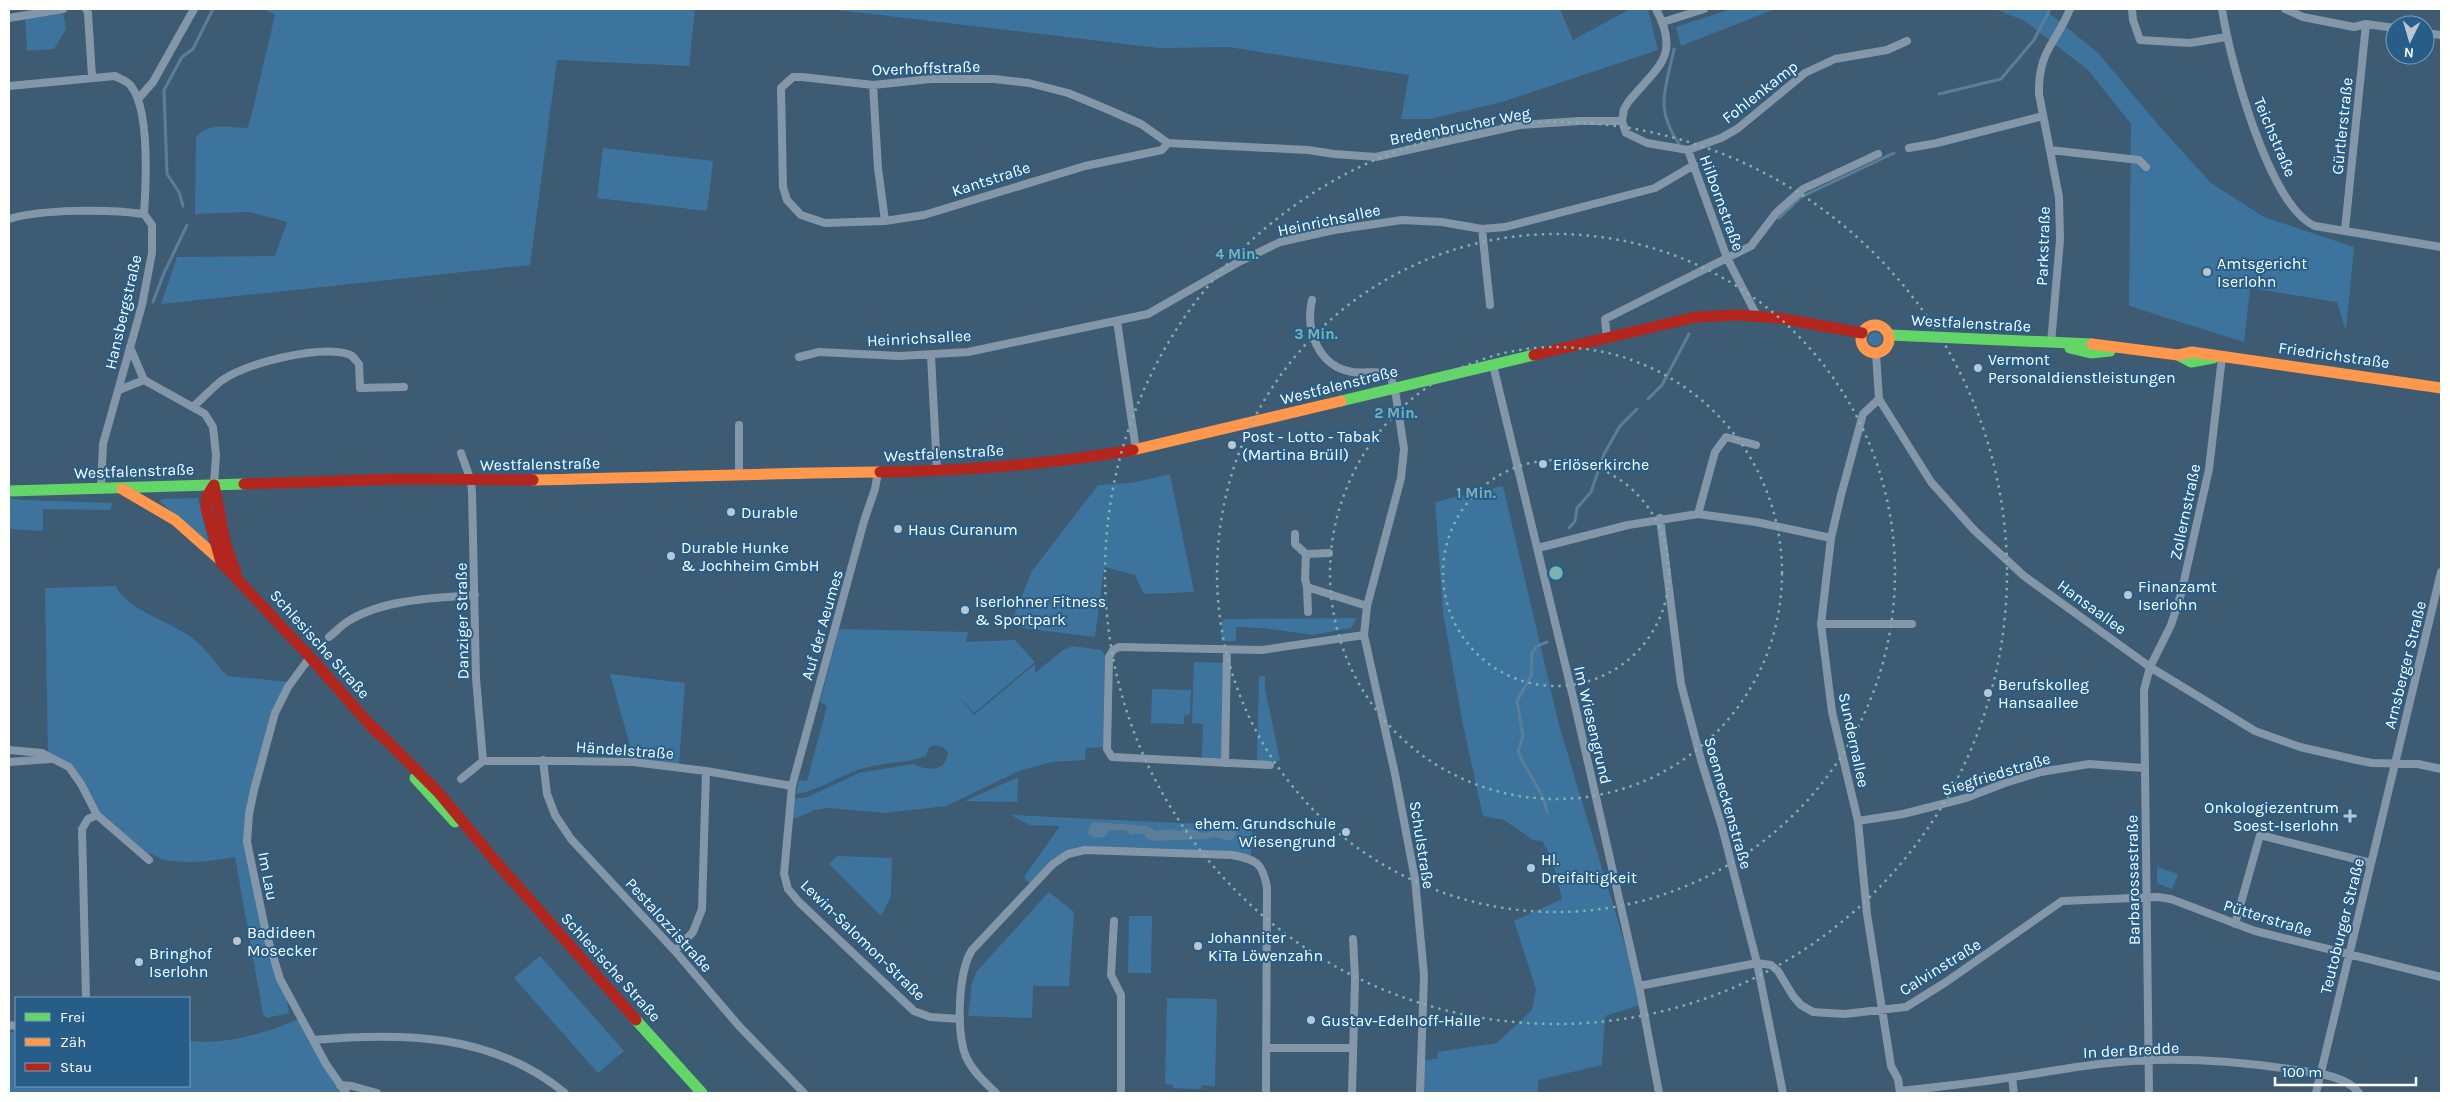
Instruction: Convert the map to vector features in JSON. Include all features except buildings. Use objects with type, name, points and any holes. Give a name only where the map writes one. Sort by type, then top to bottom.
[{"type":"main road","name":"Westfalenstraße","points":[[9,491],[398,479],[471,481],[676,478],[740,473],[937,470],[1041,463],[1136,450],[1696,317],[1757,316],[1818,322],[1862,334]]},
{"type":"main road","points":[[1877,324],[1885,328],[1890,335],[1887,347],[1876,353],[1864,347],[1862,334],[1868,326],[1877,324]]},
{"type":"main road","name":"Westfalenstraße","points":[[1890,335],[2051,343]]},
{"type":"main road","name":"Friedrichstraße","points":[[2051,343],[2092,344],[2124,350],[2178,355],[2191,362],[2222,357],[2284,363],[2441,388]]},
{"type":"main road","name":"Schlesische Straße","points":[[214,485],[207,496],[206,508],[213,539],[222,562],[373,727],[431,798],[497,863],[702,1093]]},
{"type":"main road","name":"Schlesische Straße","points":[[214,485],[226,546],[233,569],[242,583]]},
{"type":"main road","points":[[121,488],[175,520],[222,562]]},
{"type":"street","points":[[9,18],[63,9]]},
{"type":"street","points":[[86,9],[88,12],[92,77]]},
{"type":"street","points":[[9,86],[115,76],[130,84],[139,98],[153,82],[194,9]]},
{"type":"street","points":[[1622,121],[1624,109],[1629,101],[1666,55],[1667,39],[1663,22],[1656,9]]},
{"type":"street","points":[[1663,22],[1704,9]]},
{"type":"street","name":"Parkstraße","points":[[2051,343],[2060,240],[2059,197],[2039,94],[2041,65],[2047,48],[2070,9]]},
{"type":"street","points":[[2132,9],[2133,20],[2140,40],[2190,43],[2226,37]]},
{"type":"street","name":"Teichstraße","points":[[2222,9],[2226,37],[2236,75],[2264,152],[2293,208],[2306,222],[2315,226],[2441,246]]},
{"type":"street","points":[[2285,9],[2303,17],[2347,26],[2354,27],[2366,24],[2385,27]]},
{"type":"street","name":"Gürtlerstraße","points":[[2345,230],[2366,24]]},
{"type":"street","name":"Fohlenkamp","points":[[1688,150],[1721,138],[1737,129],[1805,73],[1835,59],[1887,50],[1907,41]]},
{"type":"street","name":"Overhoffstraße","points":[[792,77],[873,85],[931,79],[994,79],[1029,83],[1068,93],[1102,107],[1141,124],[1168,143]]},
{"type":"street","name":"Kantstraße","points":[[792,77],[781,88],[780,99],[783,187],[787,200],[801,215],[825,223],[886,221],[924,214],[1085,166],[1162,150],[1168,143],[1308,150],[1334,154]]},
{"type":"street","points":[[873,85],[878,168],[886,221]]},
{"type":"street","name":"Hansbergstraße","points":[[100,488],[103,444],[134,333],[152,253],[152,225],[144,214],[147,166],[139,98]]},
{"type":"street","points":[[1909,148],[2043,116]]},
{"type":"street","name":"Bredenbrucher Weg","points":[[1334,154],[1376,157],[1520,125],[1580,121],[1622,121]]},
{"type":"street","name":"Hilbornstraße","points":[[1622,121],[1626,134],[1634,139],[1668,148],[1688,150],[1727,258],[1757,316]]},
{"type":"street","points":[[2050,150],[2138,160],[2146,167]]},
{"type":"street","points":[[1607,338],[1605,319],[1751,246],[1776,214],[1803,189],[1878,154]]},
{"type":"street","name":"Heinrichsallee","points":[[799,357],[819,352],[869,355],[931,355],[968,352],[1148,314],[1237,263],[1280,242],[1334,230],[1402,220],[1442,222],[1482,229],[1505,227],[1655,188],[1694,165]]},
{"type":"street","points":[[9,219],[69,212],[144,214]]},
{"type":"street","points":[[1482,229],[1490,305]]},
{"type":"street","points":[[1312,300],[1309,324],[1315,345],[1320,351],[1329,360],[1352,372],[1374,371],[1387,374],[1394,388]]},
{"type":"street","points":[[1117,320],[1136,450]]},
{"type":"street","points":[[130,347],[144,380],[205,414],[213,427],[216,455],[214,485]]},
{"type":"street","points":[[193,407],[222,381],[242,370],[265,362],[302,354],[333,352],[350,354],[359,364],[360,388],[404,387]]},
{"type":"street","name":"Hansaallee","points":[[1876,353],[1879,399],[1931,482],[1974,530],[2024,576],[2150,667],[2255,731],[2279,741],[2365,762],[2418,764],[2441,769]]},
{"type":"street","points":[[931,355],[937,470]]},
{"type":"street","name":"Zollernstraße","points":[[2150,667],[2171,625],[2209,469],[2222,357]]},
{"type":"street","name":"Im Wiesengrund","points":[[1493,365],[1524,498],[1538,548],[1639,986],[1659,1093]]},
{"type":"street","points":[[119,390],[144,380]]},
{"type":"street","name":"Schulstraße","points":[[1394,388],[1404,449],[1401,478],[1367,606],[1364,635],[1395,774],[1415,879],[1424,975],[1420,1093]]},
{"type":"street","name":"Sundernallee","points":[[1879,399],[1863,414],[1831,538],[1821,624],[1832,712],[1858,821],[1867,914],[1891,1066],[1900,1092]]},
{"type":"street","points":[[739,424],[740,473]]},
{"type":"street","points":[[1698,514],[1715,452],[1726,437],[1756,445]]},
{"type":"street","name":"Danziger Straße","points":[[461,453],[471,481],[476,678],[483,761]]},
{"type":"street","name":"Auf der Aeumes","points":[[792,786],[864,521],[875,489],[878,472]]},
{"type":"street","points":[[1538,548],[1660,518],[1698,514],[1756,522],[1831,538]]},
{"type":"street","name":"Soenneckenstraße","points":[[1660,518],[1681,684],[1757,963],[1783,1093]]},
{"type":"street","points":[[1295,534],[1295,544],[1306,554],[1329,553]]},
{"type":"street","points":[[1306,554],[1305,579],[1308,587],[1308,612]]},
{"type":"street","name":"Arnsberger Straße","points":[[2395,764],[2441,572]]},
{"type":"street","points":[[1308,587],[1367,606]]},
{"type":"street","points":[[329,637],[350,620],[386,606],[418,599],[475,595]]},
{"type":"street","points":[[1821,624],[1912,624]]},
{"type":"street","points":[[1270,765],[1112,756],[1107,749],[1109,657],[1113,650],[1119,647],[1227,651],[1262,650],[1364,635]]},
{"type":"street","points":[[1225,763],[1227,651]]},
{"type":"street","name":"Im Lau","points":[[310,657],[288,687],[275,713],[254,790],[249,814],[247,842],[272,958],[280,979],[312,1040],[346,1093]]},
{"type":"street","name":"Barbarossastraße","points":[[2149,1093],[2144,690],[2150,667]]},
{"type":"street","points":[[9,750],[36,752],[61,762],[74,773],[97,815],[150,860]]},
{"type":"street","points":[[9,762],[51,759]]},
{"type":"street","name":"Pestalozzistraße","points":[[543,760],[547,794],[556,815],[571,839],[675,950],[739,1026],[804,1093]]},
{"type":"street","points":[[461,779],[483,761]]},
{"type":"street","name":"Händelstraße","points":[[483,761],[633,762],[706,771],[792,786]]},
{"type":"street","name":"Siegfriedstraße","points":[[1858,821],[1903,814],[1966,798],[2041,772],[2089,764],[2144,768]]},
{"type":"street","name":"Teutoburger Straße","points":[[2316,1093],[2395,764]]},
{"type":"street","points":[[675,950],[693,932],[702,908],[706,771]]},
{"type":"street","name":"Lewin-Salomon-Straße","points":[[792,786],[784,874],[788,889],[798,902],[914,1011],[930,1017],[960,1019]]},
{"type":"street","points":[[86,997],[82,829],[88,819],[97,815]]},
{"type":"street","points":[[2235,924],[2260,835],[2371,863]]},
{"type":"street","points":[[996,1093],[977,1074],[967,1058],[962,1042],[960,1019],[965,960],[972,950],[1053,864],[1068,854],[1085,850],[1232,855],[1251,859],[1264,870],[1268,887],[1266,1093]]},
{"type":"street","name":"Calvinstraße","points":[[1757,963],[1771,965],[1778,971],[1800,1005],[1813,1012],[1844,1014],[1906,1006],[1946,982],[2062,901],[2146,898]]},
{"type":"street","name":"Pütterstraße","points":[[2146,898],[2171,899],[2235,924],[2441,977]]},
{"type":"street","points":[[1114,921],[1111,975],[1121,995],[1121,1093]]},
{"type":"street","points":[[1352,1093],[1355,979],[1354,939]]},
{"type":"street","points":[[1639,986],[1757,963]]},
{"type":"street","points":[[312,1040],[396,1035],[429,1037],[464,1044],[488,1051],[539,1074],[565,1093]]},
{"type":"street","points":[[1266,1048],[1353,1048]]},
{"type":"street","name":"In der Bredde","points":[[1900,1092],[2012,1078],[2100,1064],[2149,1061],[2239,1062],[2320,1074],[2346,1082],[2359,1093]]},
{"type":"street","points":[[2012,1078],[2014,1093]]},
{"type":"street","points":[[340,1085],[377,1093]]},
{"type":"shaded area","points":[[263,9],[695,9],[689,66],[557,60],[530,265],[161,304],[177,257],[275,256],[287,222],[249,212],[195,214],[196,137],[201,132],[213,127],[247,128],[275,15]]},
{"type":"shaded area","points":[[829,9],[1560,9],[1573,40],[1630,9],[1648,9],[1658,50],[1502,102],[1430,119],[1401,119],[1409,75],[1228,47],[1159,48]]},
{"type":"shaded area","points":[[1731,9],[1775,9],[1681,46],[1676,27]]},
{"type":"shaded area","points":[[1995,9],[2049,9],[2049,13],[2098,53],[2161,128],[2211,183],[2264,217],[2354,247],[2346,331],[2337,302],[2250,288],[2244,342],[2129,306],[2131,124],[2088,70],[2025,21]]},
{"type":"shaded area","points":[[63,12],[66,29],[54,49],[27,51],[25,17]]},
{"type":"shaded area","points":[[603,148],[713,161],[707,211],[597,198]]},
{"type":"shaded area","points":[[1872,332],[1878,332],[1882,339],[1878,346],[1872,346],[1868,342],[1868,336]]},
{"type":"shaded area","points":[[1170,474],[1194,592],[1144,594],[1135,575],[1104,567],[1095,637],[1022,628],[1013,618],[1032,571],[1098,485],[1132,483]]},
{"type":"shaded area","points":[[1503,486],[1559,725],[1632,968],[1640,1005],[1605,1016],[1602,1065],[1538,1080],[1538,1093],[1423,1093],[1424,1060],[1437,1059],[1438,1052],[1497,1043],[1532,1010],[1536,989],[1514,921],[1562,899],[1551,856],[1542,841],[1533,840],[1504,820],[1483,816],[1463,725],[1443,612],[1435,502]]},
{"type":"shaded area","points":[[9,498],[113,503],[110,510],[43,509],[43,531],[9,529]]},
{"type":"shaded area","points":[[198,498],[209,544],[159,501],[163,499]]},
{"type":"shaded area","points":[[116,586],[130,603],[177,628],[196,641],[227,676],[289,682],[274,712],[244,843],[269,960],[287,999],[289,1013],[267,1018],[263,1014],[235,857],[183,862],[165,860],[147,853],[102,816],[74,771],[67,764],[59,758],[48,754],[45,588]]},
{"type":"shaded area","points":[[1357,618],[1351,628],[1313,635],[1263,628],[1236,627],[1236,641],[1221,641],[1223,619]]},
{"type":"shaded area","points":[[839,629],[968,632],[966,642],[1015,640],[1035,662],[974,713],[955,693],[974,715],[1035,664],[1035,673],[1063,650],[1073,646],[1101,650],[1105,655],[1103,747],[1086,748],[1085,760],[1052,762],[1019,771],[946,806],[885,813],[828,808],[815,810],[789,821],[792,799],[808,797],[859,773],[914,764],[931,769],[940,766],[947,758],[948,752],[943,747],[934,745],[929,748],[926,756],[866,767],[812,790],[796,794],[799,780],[807,781],[827,706],[820,702]]},
{"type":"shaded area","points":[[1194,662],[1228,663],[1224,760],[1206,760],[1202,758],[1203,724],[1192,723]]},
{"type":"shaded area","points":[[610,674],[685,683],[679,764],[634,760]]},
{"type":"shaded area","points":[[1259,676],[1265,676],[1265,688],[1280,761],[1257,761]]},
{"type":"shaded area","points":[[1152,689],[1191,690],[1190,714],[1184,716],[1184,724],[1151,723]]},
{"type":"shaded area","points":[[1018,777],[1017,802],[965,801]]},
{"type":"shaded area","points":[[1011,815],[1242,826],[1252,824],[1251,856],[1090,853],[1063,856],[1030,884],[1024,877],[1060,826],[1030,825]]},
{"type":"shaded area","points":[[1094,822],[1147,826],[1156,831],[1169,829],[1180,831],[1186,828],[1205,833],[1231,826],[1236,830],[1236,834],[1231,841],[1214,837],[1207,839],[1151,841],[1145,837],[1144,833],[1130,835],[1127,830],[1110,830],[1104,837],[1094,837],[1088,834],[1089,827]]},
{"type":"shaded area","points":[[837,856],[892,858],[891,896],[881,916],[829,864]]},
{"type":"shaded area","points":[[2157,867],[2178,874],[2172,889],[2157,883]]},
{"type":"shaded area","points":[[1049,892],[1074,912],[1069,986],[1033,986],[1032,1018],[968,1016],[972,983],[977,971]]},
{"type":"shaded area","points":[[1129,916],[1152,916],[1151,973],[1128,973]]},
{"type":"shaded area","points":[[540,956],[624,1051],[598,1073],[514,978]]},
{"type":"shaded area","points":[[1167,998],[1217,999],[1215,1086],[1202,1085],[1201,1089],[1173,1088],[1173,1085],[1165,1084]]},
{"type":"shaded area","points":[[299,1019],[343,1093],[9,1093],[9,1032],[15,1032],[15,1087],[190,1087],[190,1041],[216,1041],[245,1037]]},
{"type":"waterway","points":[[183,206],[179,192],[167,174],[164,90],[182,57],[193,49],[213,9]]},
{"type":"waterway","points":[[1939,94],[2001,79],[2034,40],[2050,9]]},
{"type":"waterway","points":[[1674,49],[1665,87],[1664,108],[1671,131],[1679,144]]},
{"type":"waterway","points":[[1779,218],[1801,197],[1894,153]]},
{"type":"waterway","points":[[153,302],[164,273],[187,225]]},
{"type":"waterway","points":[[1648,399],[1662,385],[1689,334]]},
{"type":"waterway","points":[[1569,528],[1575,521],[1577,508],[1591,492],[1604,454],[1620,426],[1637,409]]},
{"type":"waterway","points":[[1547,642],[1537,646],[1532,652],[1531,676],[1517,701],[1523,736],[1518,751],[1542,796],[1547,812]]},
{"type":"traffic: fast","points":[[1890,335],[2092,344]]},
{"type":"traffic: fast","points":[[2070,348],[2091,353],[2110,351]]},
{"type":"traffic: fast","points":[[1341,401],[1534,355]]},
{"type":"traffic: fast","points":[[2178,355],[2191,362],[2213,358]]},
{"type":"traffic: fast","points":[[9,491],[244,484]]},
{"type":"traffic: fast","points":[[415,778],[455,822]]},
{"type":"traffic: fast","points":[[636,1020],[702,1093]]},
{"type":"traffic: slow","points":[[1875,325],[1885,329],[1889,339],[1885,349],[1875,353],[1865,349],[1861,339],[1865,329],[1875,325]]},
{"type":"traffic: slow","points":[[2092,344],[2178,355],[2192,352],[2441,388]]},
{"type":"traffic: slow","points":[[1133,450],[1341,401]]},
{"type":"traffic: slow","points":[[533,480],[880,472]]},
{"type":"traffic: slow","points":[[122,489],[175,520],[220,560]]},
{"type":"traffic: jam","points":[[1534,355],[1696,317],[1738,315],[1779,318],[1862,333]]},
{"type":"traffic: jam","points":[[880,472],[1007,466],[1133,450]]},
{"type":"traffic: jam","points":[[244,484],[398,479],[533,480]]},
{"type":"traffic: jam","points":[[214,485],[207,496],[206,508],[221,562],[310,657],[377,733]]},
{"type":"traffic: jam","points":[[214,485],[226,546],[236,573]]},
{"type":"traffic: jam","points":[[373,727],[438,792],[497,863],[636,1020]]},
{"type":"place","name":"Amtsgericht Iserlohn","points":[[2207,272]]},
{"type":"place","name":"Vermont Personaldienstleistungen","points":[[1978,368]]},
{"type":"place","name":"Post - Lotto - Tabak (Martina Brüll)","points":[[1232,445]]},
{"type":"place","name":"Erlöserkirche","points":[[1543,464]]},
{"type":"place","name":"Durable","points":[[731,512]]},
{"type":"place","name":"Haus Curanum","points":[[898,529]]},
{"type":"place","name":"Durable Hunke & Jochheim GmbH","points":[[671,556]]},
{"type":"place","name":"Finanzamt Iserlohn","points":[[2128,595]]},
{"type":"place","name":"Iserlohner Fitness & Sportpark","points":[[965,610]]},
{"type":"place","name":"Berufskolleg Hansaallee","points":[[1988,693]]},
{"type":"place","name":"Onkologiezentrum Soest-Iserlohn","points":[[2350,816]]},
{"type":"place","name":"ehem. Grundschule Wiesengrund","points":[[1346,832]]},
{"type":"place","name":"Hl. Dreifaltigkeit","points":[[1531,868]]},
{"type":"place","name":"Badideen Mosecker","points":[[237,941]]},
{"type":"place","name":"Johanniter KiTa Löwenzahn","points":[[1198,946]]},
{"type":"place","name":"Bringhof Iserlohn","points":[[139,962]]},
{"type":"place","name":"Gustav-Edelhoff-Halle","points":[[1311,1020]]}]
